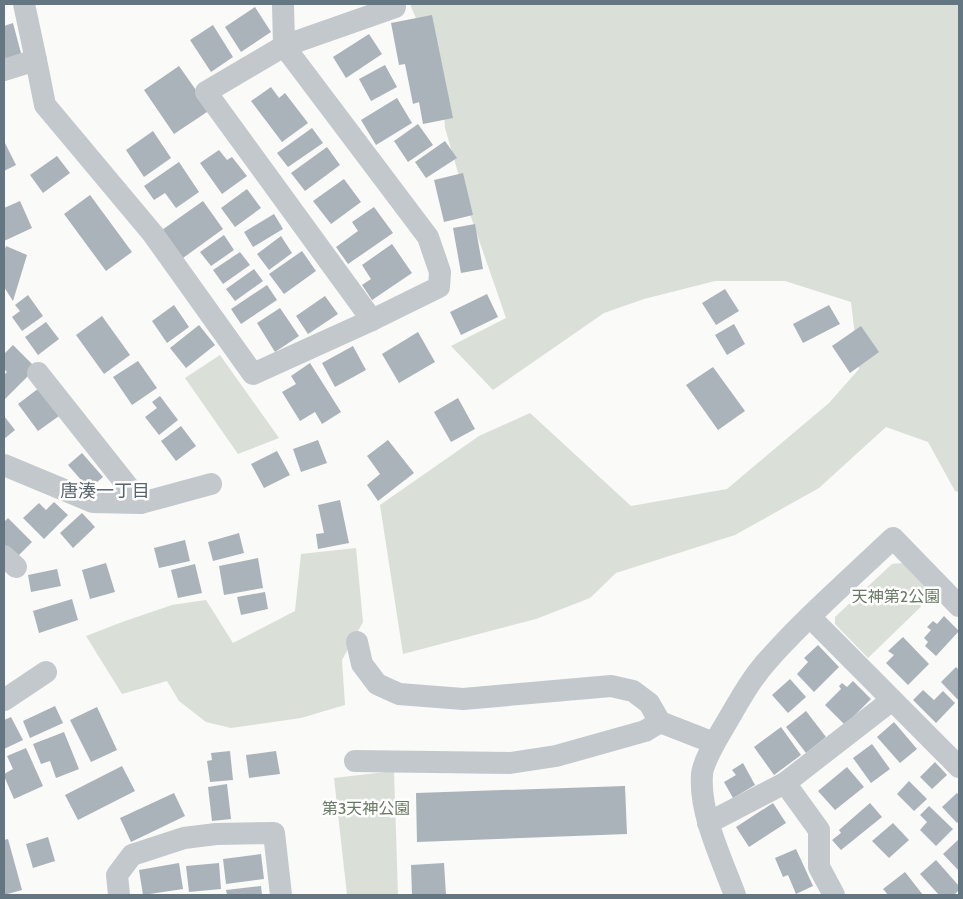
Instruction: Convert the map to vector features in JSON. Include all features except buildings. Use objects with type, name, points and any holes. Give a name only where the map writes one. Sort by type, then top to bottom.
[{"type":"street","points":[[24,4],[44,105],[153,234],[253,374],[372,320],[439,287],[440,272],[428,237],[284,46],[283,4]]},
{"type":"street","points":[[372,320],[206,92],[284,46],[395,7]]},
{"type":"street","points":[[4,70],[36,60]]},
{"type":"street","points":[[38,373],[141,503]]},
{"type":"street","points":[[4,465],[93,502],[141,503],[211,484]]},
{"type":"street","points":[[735,895],[708,823],[702,795],[702,773],[714,744],[743,694],[767,661],[892,538],[959,606]]},
{"type":"street","points":[[810,617],[959,767]]},
{"type":"street","points":[[357,642],[362,664],[376,684],[398,694],[463,699],[611,686],[634,691],[649,704],[660,722],[714,744]]},
{"type":"street","points":[[4,700],[46,672]]},
{"type":"street","points":[[708,823],[785,782],[892,700]]},
{"type":"street","points":[[355,761],[510,763],[556,756],[645,731],[660,722]]},
{"type":"street","points":[[785,782],[819,830],[819,867],[834,895]]},
{"type":"street","points":[[119,895],[117,875],[132,855],[184,838],[216,834],[274,833],[281,895]]},
{"type":"green space","points":[[411,4],[959,4],[959,492],[955,491],[928,442],[886,427],[819,488],[735,535],[616,573],[590,598],[536,619],[403,654],[380,505],[479,436],[530,413],[631,506],[727,489],[829,403],[859,369],[851,302],[785,281],[715,281],[644,299],[604,313],[493,390],[451,346],[506,318],[471,217],[445,128],[441,74]]},
{"type":"green space","points":[[220,355],[279,438],[238,454],[185,378]]},
{"type":"green space","points":[[356,548],[363,622],[342,660],[345,705],[301,718],[231,728],[206,722],[179,701],[167,681],[122,694],[86,636],[172,605],[206,600],[233,643],[295,611],[301,554]]},
{"type":"green space","name":"天神第2公園","points":[[903,563],[933,595],[868,658],[835,624],[835,617],[892,564]]},
{"type":"green space","name":"第3天神公園","points":[[394,771],[398,895],[347,895],[334,778]]},
{"type":"district","name":"唐湊一丁目","points":[[105,491]]}]
